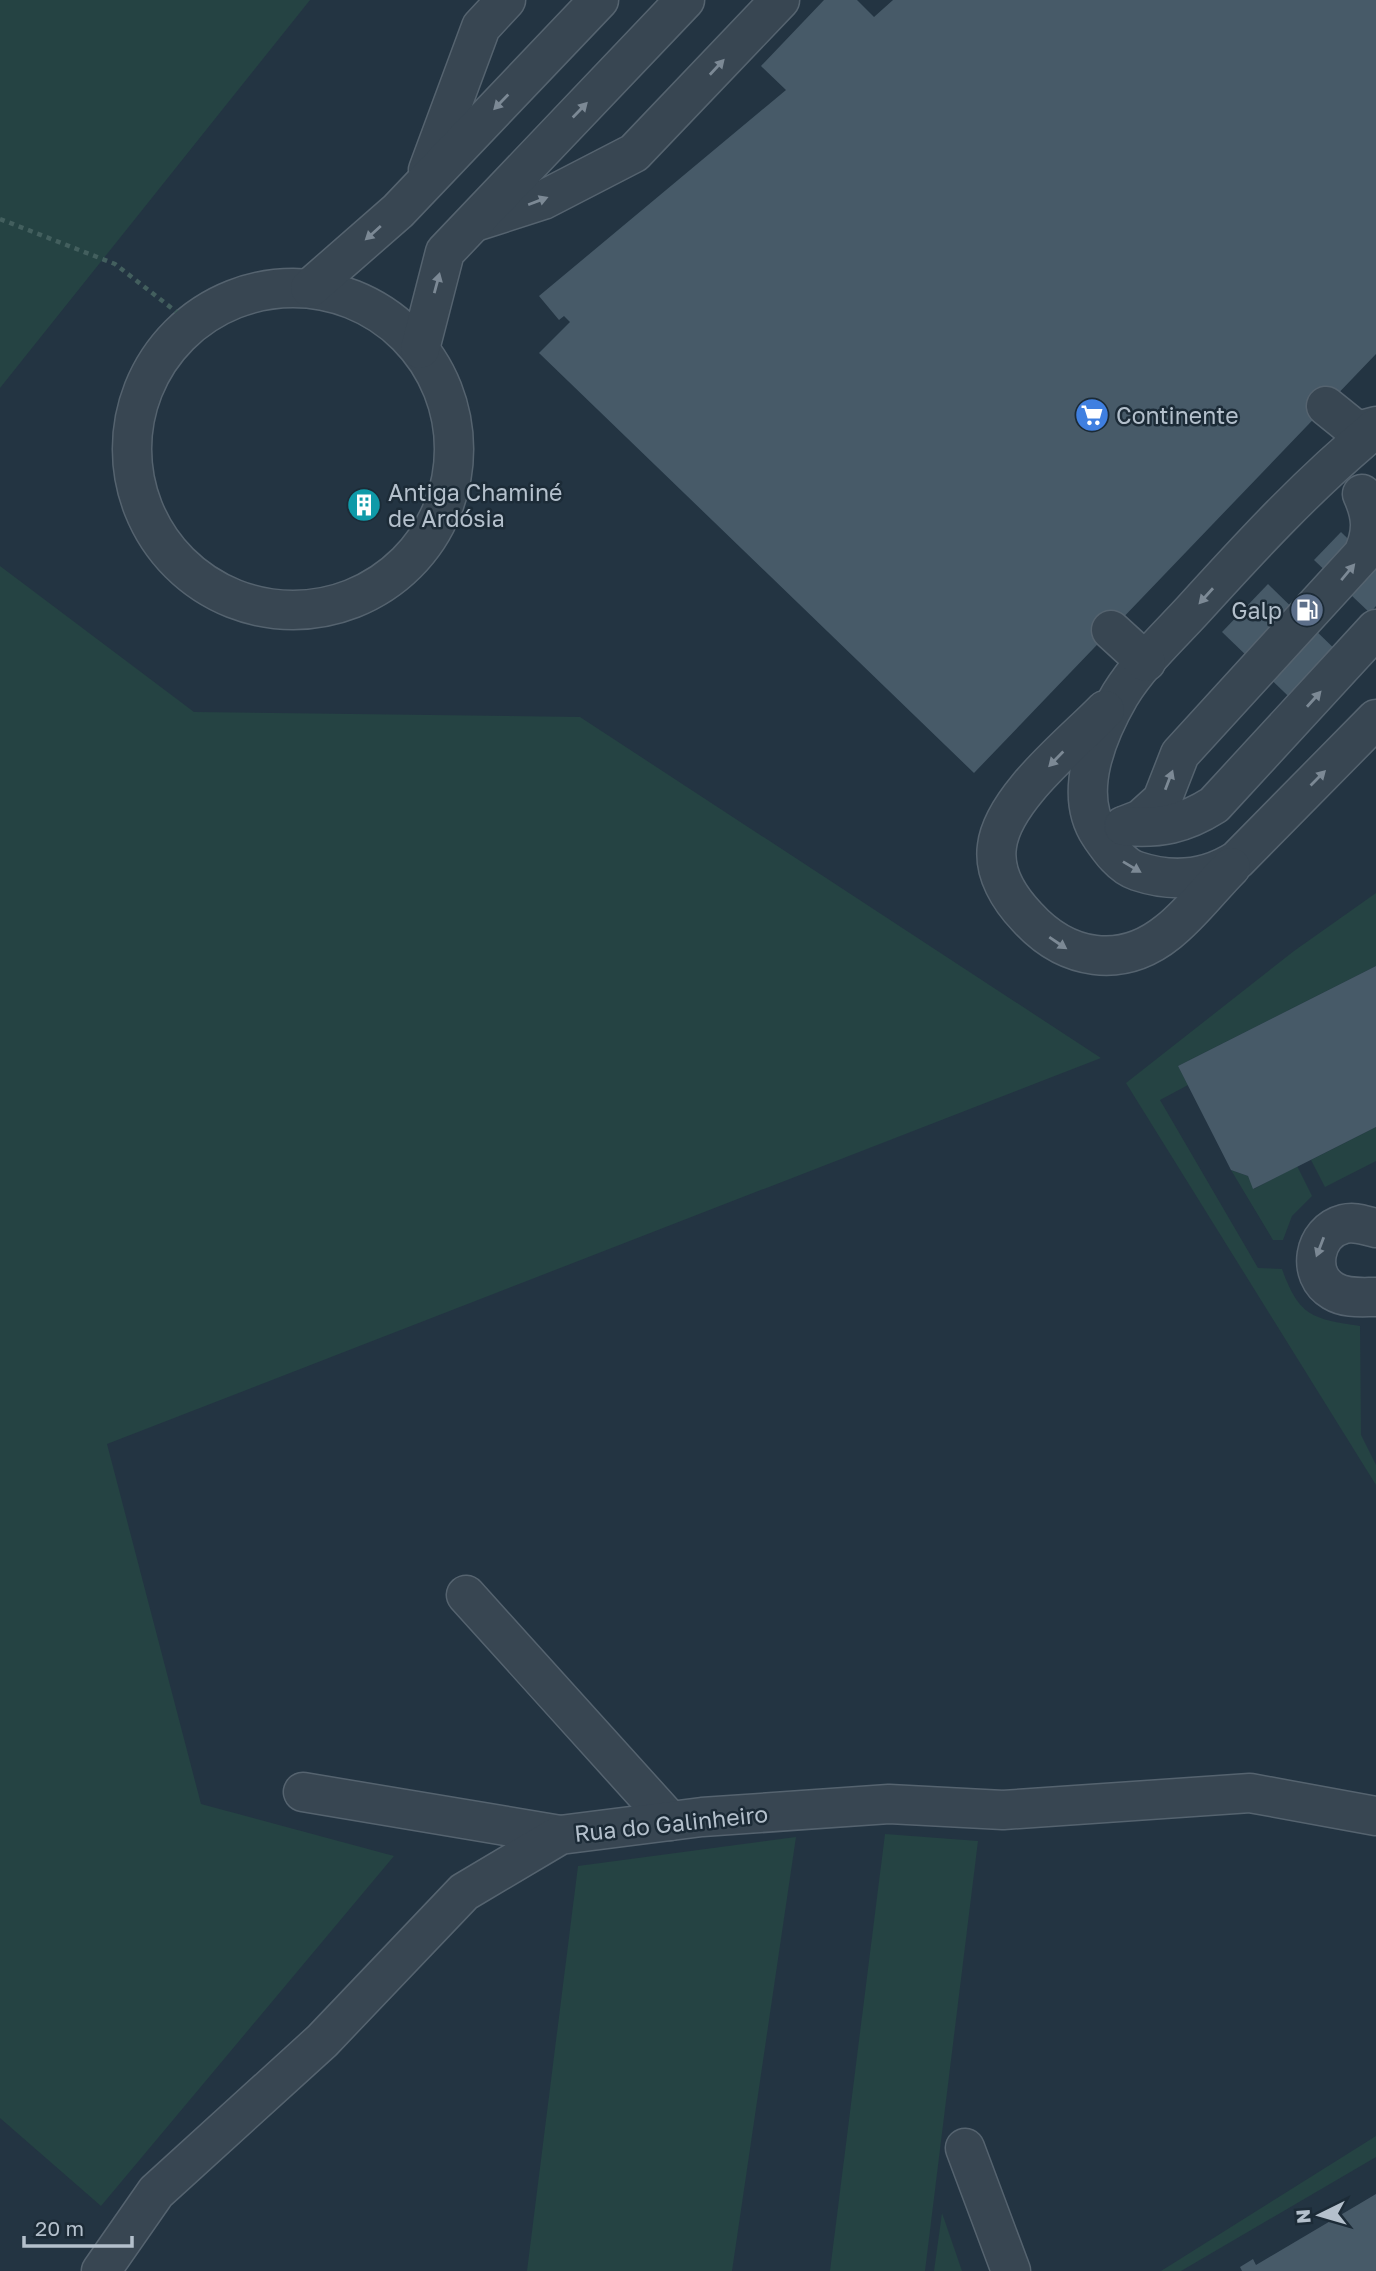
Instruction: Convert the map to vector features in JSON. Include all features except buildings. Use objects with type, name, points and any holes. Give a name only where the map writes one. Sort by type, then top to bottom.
[{"type":"street","points":[[422,185],[481,27],[506,0]]},
{"type":"street","points":[[310,288],[422,185],[599,0]]},
{"type":"street","points":[[420,349],[445,252],[685,0]]},
{"type":"street","points":[[473,223],[543,200],[634,153],[780,0]]},
{"type":"street","points":[[280,288],[310,288],[342,295],[372,308],[397,325],[420,349],[449,405],[454,435],[454,466],[447,498],[435,529],[417,554],[393,577],[368,593],[338,606],[308,611],[275,611],[235,600],[189,573],[155,532],[138,494],[133,442],[139,400],[164,353],[192,324],[218,306],[248,294],[280,288]]},
{"type":"street","points":[[1325,470],[1331,451],[1320,412],[1357,431],[1376,427]]},
{"type":"street","points":[[1376,427],[1325,470],[1243,555],[1121,693],[1026,791],[1008,816],[997,845],[999,869],[1006,891],[1038,929],[1070,951],[1096,958],[1122,956],[1168,932],[1376,719]]},
{"type":"street","points":[[1123,826],[1141,819],[1162,800],[1180,754],[1363,554],[1370,537],[1369,497],[1340,496],[1321,507],[1290,536],[1243,555]]},
{"type":"street","points":[[1089,797],[1103,816],[1123,826],[1154,828],[1188,821],[1214,806],[1376,629]]},
{"type":"street","points":[[1111,630],[1146,662]]},
{"type":"street","points":[[1121,693],[1102,732],[1089,771],[1089,797],[1094,825],[1110,849],[1131,869],[1159,878],[1190,878],[1218,872],[1237,860]]},
{"type":"street","points":[[1376,1228],[1358,1223],[1334,1227],[1318,1246],[1316,1258],[1317,1270],[1331,1290],[1341,1295],[1376,1297]]},
{"type":"street","points":[[466,1595],[670,1821]]},
{"type":"street","points":[[303,1792],[560,1835]]},
{"type":"street","name":"Rua do Galinheiro","points":[[101,2271],[156,2192],[322,2041],[464,1892],[560,1835],[670,1821],[889,1804],[1003,1811],[1250,1793],[1376,1816]]},
{"type":"street","points":[[965,2148],[1011,2271]]},
{"type":"path","points":[[0,219],[115,264],[192,324]]},
{"type":"green space","points":[[0,0],[310,0],[0,388]]},
{"type":"green space","points":[[0,566],[194,712],[580,717],[1101,1058],[107,1444],[201,1804],[394,1856],[101,2206],[0,2118]]},
{"type":"green space","points":[[1376,893],[1376,966],[1178,1066],[1188,1085],[1160,1100],[1258,1268],[1282,1269],[1295,1297],[1309,1312],[1330,1321],[1360,1326],[1361,1435],[1376,1465],[1376,1485],[1126,1083],[1294,951]]},
{"type":"green space","points":[[1376,1127],[1376,1161],[1325,1187],[1311,1160]]},
{"type":"green space","points":[[1297,1166],[1312,1196],[1292,1216],[1283,1240],[1273,1240],[1231,1170],[1248,1176],[1254,1189]]},
{"type":"green space","points":[[885,1834],[978,1841],[925,2271],[830,2271]]},
{"type":"green space","points":[[796,1837],[732,2271],[527,2271],[578,1866]]},
{"type":"green space","points":[[1376,2136],[1376,2157],[1181,2271],[1161,2271]]},
{"type":"green space","points":[[942,2213],[962,2271],[934,2271]]},
{"type":"place","name":"Continente","points":[[1092,415]]},
{"type":"place","name":"Antiga Chaminé de Ardósia","points":[[364,505]]},
{"type":"place","name":"Galp","points":[[1307,610]]}]
